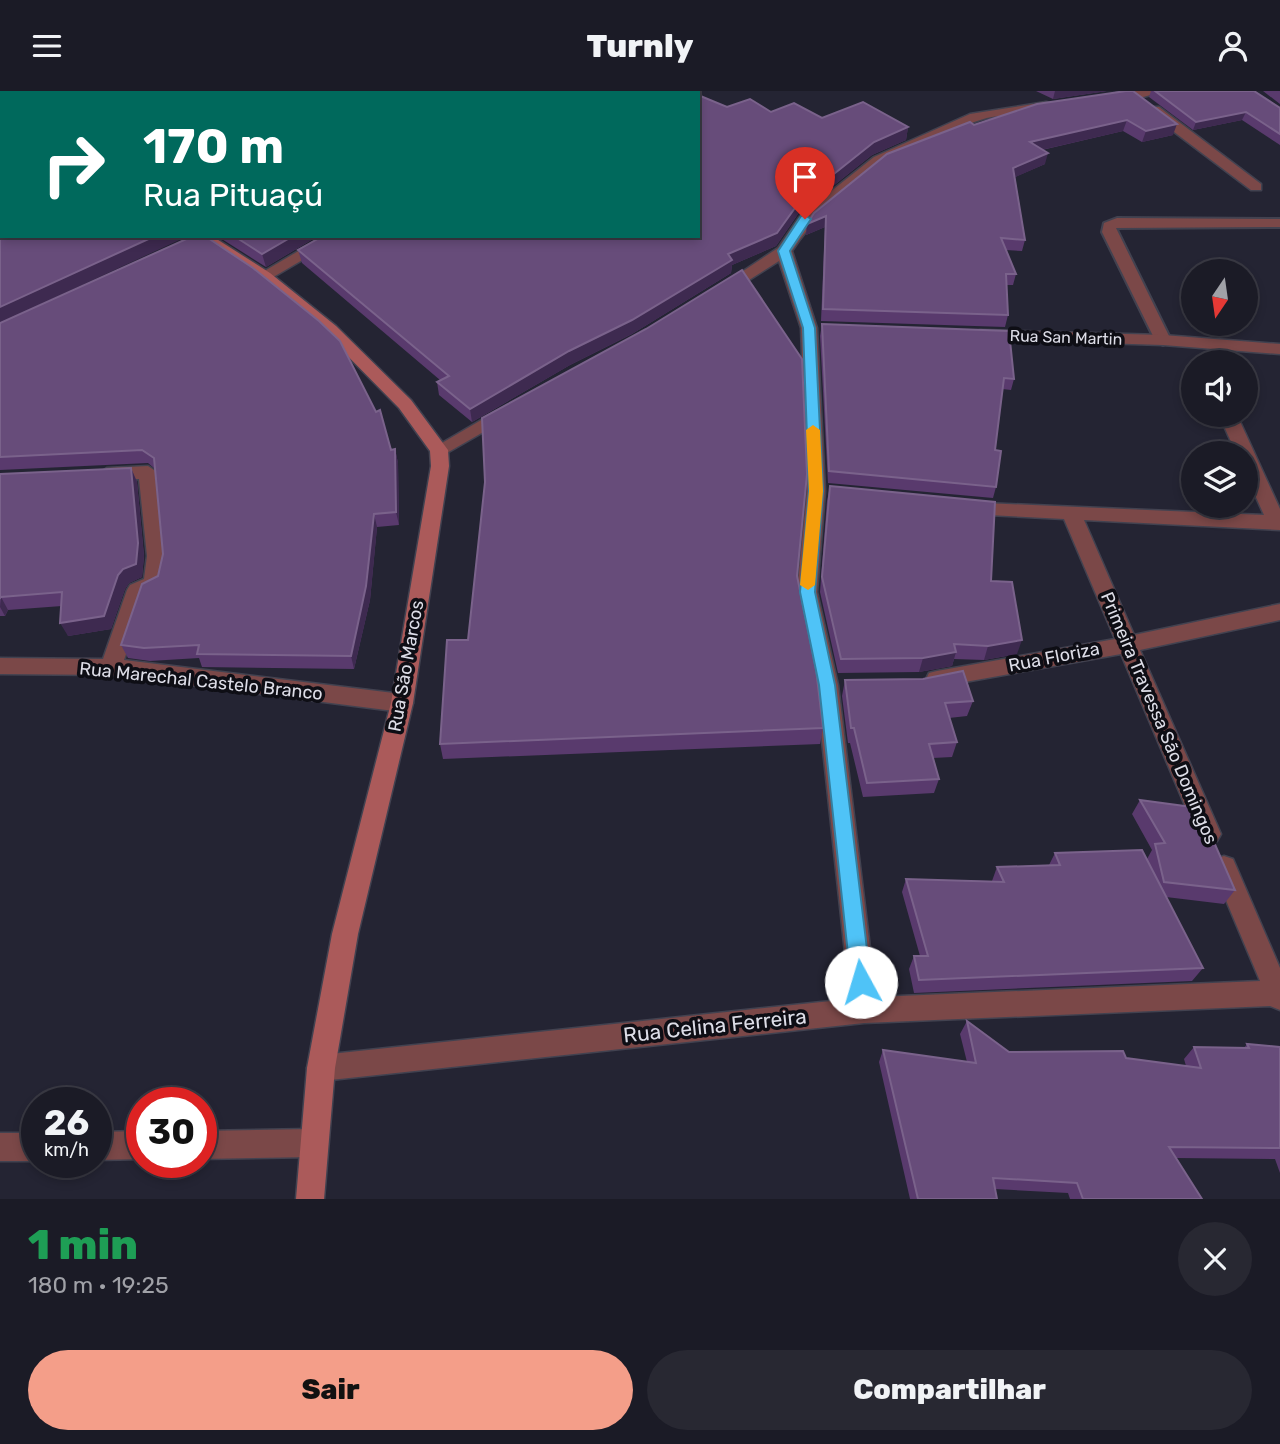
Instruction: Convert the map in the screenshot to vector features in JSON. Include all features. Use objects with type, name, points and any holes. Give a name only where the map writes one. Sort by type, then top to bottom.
[{"type":"main road","points":[[200,240],[264,276],[330,329],[405,404],[439,450]]},
{"type":"main road","name":"Rua São Marcos","points":[[310,1199],[312,1143],[321,1068],[345,934],[401,703],[440,466],[439,450]]},
{"type":"street","points":[[1094,99],[1152,91]]},
{"type":"street","points":[[1132,94],[1256,187]]},
{"type":"street","points":[[706,301],[784,251],[805,219],[879,160],[975,117],[1056,104]]},
{"type":"street","points":[[264,276],[332,238]]},
{"type":"street","points":[[784,251],[816,329],[823,492],[807,592],[827,685],[864,1010]]},
{"type":"street","name":"Rua San Martin","points":[[961,334],[1163,340],[1280,349]]},
{"type":"street","points":[[1190,342],[1194,350]]},
{"type":"street","points":[[439,450],[520,404]]},
{"type":"street","points":[[944,505],[1072,515],[1278,523],[1233,427]]},
{"type":"street","points":[[94,475],[149,473],[157,556],[153,583],[138,590],[111,667]]},
{"type":"street","name":"Primeira Travessa São Domingos","points":[[1072,515],[1279,996]]},
{"type":"street","name":"Rua Floriza","points":[[919,683],[1058,659],[1127,642],[1280,612]]},
{"type":"street","name":"Rua Marechal Castelo Branco","points":[[0,666],[111,667],[401,703]]},
{"type":"street","points":[[827,685],[853,685]]},
{"type":"street","name":"Rua Celina Ferreira","points":[[321,1068],[864,1010],[1279,996]]},
{"type":"street","points":[[217,1145],[312,1143]]},
{"type":"street","points":[[0,1147],[21,1147]]},
{"type":"lane","points":[[1163,340],[1109,232],[1109,226],[1117,222],[1280,223]]},
{"type":"building","points":[[1133,91],[1177,124],[1146,131],[1127,120],[1030,142],[1048,153],[1013,168],[1025,240],[1001,238],[1016,274],[1006,274],[1008,315],[823,309],[826,216],[807,224],[814,213],[887,154],[970,122],[974,125],[1037,104]]},
{"type":"building","points":[[1155,91],[1254,91],[1280,108],[1280,134],[1246,112],[1196,122]]},
{"type":"building","points":[[700,96],[727,107],[750,99],[771,112],[794,103],[822,118],[863,102],[908,127],[874,142],[800,201],[777,233],[728,254],[732,260],[632,320],[569,351],[470,409],[437,382],[449,376],[298,250],[319,238],[700,238]]},
{"type":"building","points":[[0,238],[151,238],[0,307]]},
{"type":"building","points":[[189,238],[208,238],[253,268],[319,321],[340,341],[376,412],[380,410],[391,450],[395,449],[396,512],[374,514],[366,586],[351,656],[197,654],[199,645],[144,648],[121,645],[142,584],[158,576],[163,554],[154,458],[142,450],[0,457],[0,323]]},
{"type":"building","points":[[237,238],[290,238],[262,254]]},
{"type":"building","points":[[742,270],[802,359],[807,474],[797,576],[816,669],[823,728],[440,744],[447,640],[468,640],[485,482],[482,418],[646,329]]},
{"type":"building","points":[[822,324],[1009,331],[1014,379],[1004,378],[995,450],[1001,451],[996,487],[829,471]]},
{"type":"building","points":[[131,468],[138,543],[136,564],[123,569],[118,575],[104,616],[60,623],[62,592],[0,598],[0,474]]},
{"type":"building","points":[[830,486],[995,502],[991,581],[1012,582],[1022,640],[988,646],[954,644],[956,652],[923,658],[841,659],[822,577]]},
{"type":"building","points":[[963,671],[973,701],[945,703],[957,742],[929,744],[939,779],[867,783],[854,728],[851,728],[845,680],[923,679]]},
{"type":"building","points":[[1140,800],[1199,808],[1235,890],[1164,882],[1155,844],[1165,843]]},
{"type":"building","points":[[1142,850],[1203,968],[919,980],[914,956],[928,956],[906,879],[1004,882],[997,867],[1060,865],[1055,853]]},
{"type":"building","points":[[967,1021],[1009,1052],[1123,1051],[1126,1058],[1201,1068],[1194,1047],[1249,1048],[1247,1044],[1280,1047],[1280,1148],[1169,1147],[1202,1199],[1083,1199],[1077,1183],[993,1178],[997,1199],[918,1199],[883,1050],[976,1063]]},
{"type":"slow traffic","points":[[808,585],[816,491],[813,430]]},
{"type":"route","points":[[805,219],[784,251],[809,328],[816,491],[807,592],[827,685],[861,982]]}]
